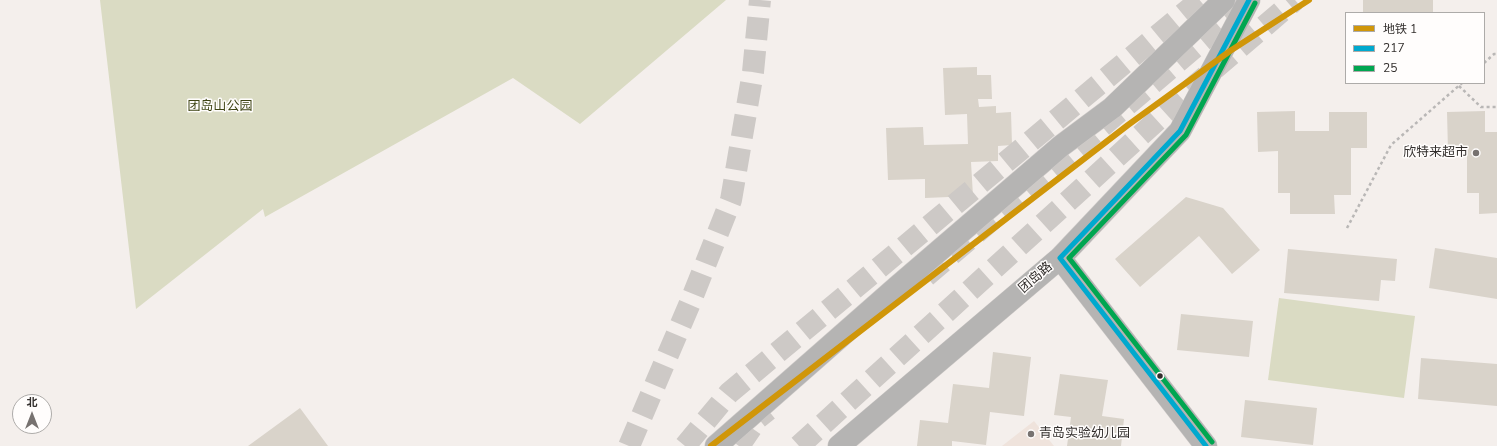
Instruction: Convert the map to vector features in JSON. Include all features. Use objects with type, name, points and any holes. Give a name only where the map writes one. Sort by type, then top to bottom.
[{"type":"street","points":[[716,446],[898,286],[1061,146],[1112,108],[1224,0]]},
{"type":"street","name":"团岛路","points":[[840,446],[1060,258],[1180,131],[1249,0]]},
{"type":"street","points":[[1060,258],[1206,446]]},
{"type":"path","points":[[1485,62],[1494,54],[1497,54]]},
{"type":"path","points":[[1347,228],[1391,146],[1461,84]]},
{"type":"path","points":[[1458,86],[1481,107],[1497,107]]},
{"type":"shaded area","name":"青岛实验幼儿园","points":[[1034,421],[1054,446],[1002,446]]},
{"type":"green space","name":"团岛山公园","points":[[100,0],[726,0],[580,124],[513,78],[265,217],[263,209],[136,309]]},
{"type":"green space","points":[[1279,298],[1415,316],[1404,398],[1268,380]]},
{"type":"building","points":[[1363,0],[1433,0],[1433,12],[1363,12]]},
{"type":"building","points":[[977,67],[977,75],[991,75],[992,99],[978,99],[979,107],[996,106],[996,113],[1011,112],[1012,145],[998,146],[998,161],[971,162],[973,196],[925,198],[925,179],[888,180],[886,128],[923,127],[924,145],[968,144],[967,114],[945,115],[943,68]]},
{"type":"building","points":[[1295,111],[1295,131],[1329,131],[1329,112],[1367,112],[1367,148],[1351,148],[1351,195],[1334,195],[1335,214],[1290,214],[1290,193],[1278,193],[1278,151],[1258,152],[1257,112]]},
{"type":"building","points":[[1485,111],[1485,132],[1497,132],[1497,213],[1479,214],[1479,193],[1467,193],[1467,150],[1448,151],[1447,112]]},
{"type":"building","points":[[1186,197],[1223,208],[1260,250],[1232,274],[1199,236],[1140,287],[1115,259]]},
{"type":"building","points":[[1435,248],[1497,258],[1497,299],[1429,288]]},
{"type":"building","points":[[1288,249],[1397,259],[1395,281],[1381,280],[1379,301],[1284,293]]},
{"type":"building","points":[[1181,314],[1253,321],[1249,357],[1177,350]]},
{"type":"building","points":[[993,352],[1031,357],[1024,416],[990,412],[986,445],[952,441],[952,446],[917,446],[920,420],[948,423],[953,384],[989,388]]},
{"type":"building","points":[[1421,358],[1497,364],[1497,406],[1418,399]]},
{"type":"building","points":[[1060,374],[1108,380],[1102,416],[1124,419],[1121,446],[1067,446],[1071,417],[1054,415]]},
{"type":"building","points":[[1245,400],[1317,408],[1313,445],[1241,437]]},
{"type":"building","points":[[300,408],[328,446],[248,446]]},
{"type":"tunnel","points":[[629,446],[690,303],[731,200],[753,72],[760,0]]},
{"type":"tunnel","points":[[685,446],[729,393],[1200,0]]},
{"type":"tunnel","points":[[799,446],[1198,83],[1295,0]]},
{"type":"tunnel","points":[[926,276],[1247,3]]},
{"type":"tunnel","points":[[739,446],[758,418],[768,410]]},
{"type":"metro line","name":"1","points":[[711,446],[1128,125],[1230,51],[1309,0]]},
{"type":"transit line","name":"217","points":[[1060,258],[1180,131],[1249,0]]},
{"type":"transit line","name":"25","points":[[1212,442],[1069,258],[1186,135],[1255,3]]},
{"type":"transit line","name":"217","points":[[1060,258],[1206,446]]},
{"type":"place","name":"欣特来超市","points":[[1476,153]]},
{"type":"place","name":"青岛实验幼儿园","points":[[1031,434]]}]
